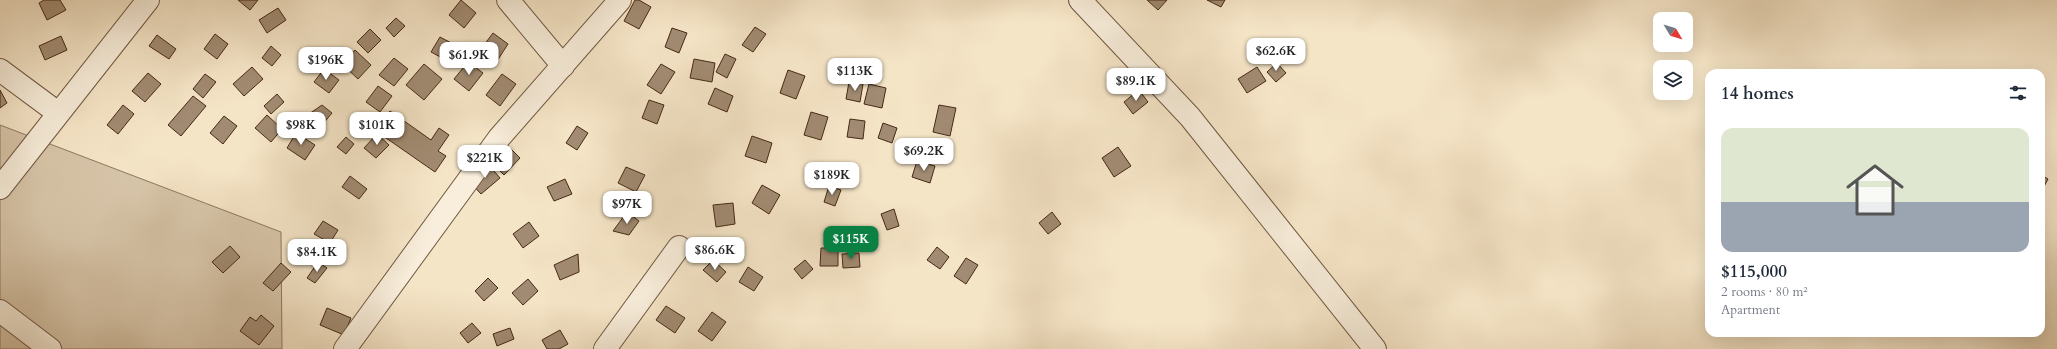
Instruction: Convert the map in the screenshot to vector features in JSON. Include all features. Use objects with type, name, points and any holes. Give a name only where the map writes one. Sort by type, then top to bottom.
[{"type":"street","points":[[0,188],[148,0]]},
{"type":"street","points":[[508,0],[563,66]]},
{"type":"street","points":[[345,349],[499,138],[620,0]]},
{"type":"street","points":[[1080,0],[1190,117],[1375,349]]},
{"type":"street","points":[[0,70],[58,113]]},
{"type":"street","points":[[605,349],[679,247]]},
{"type":"street","points":[[0,311],[50,349]]},
{"type":"shaded area","points":[[0,125],[281,232],[282,349],[0,349]]},
{"type":"building","points":[[44,0],[60,0],[66,10],[47,20],[39,3]]},
{"type":"building","points":[[238,0],[258,0],[250,10]]},
{"type":"building","points":[[461,0],[476,13],[464,28],[449,15]]},
{"type":"building","points":[[635,0],[639,0],[651,7],[639,29],[624,21]]},
{"type":"building","points":[[1147,0],[1167,0],[1158,10]]},
{"type":"building","points":[[1207,0],[1225,0],[1221,7]]},
{"type":"building","points":[[278,8],[286,20],[267,33],[259,20]]},
{"type":"building","points":[[396,18],[405,26],[394,37],[386,28]]},
{"type":"building","points":[[755,27],[766,34],[753,52],[742,45]]},
{"type":"building","points":[[672,28],[687,33],[679,53],[665,47]]},
{"type":"building","points":[[370,29],[381,40],[368,53],[357,42]]},
{"type":"building","points":[[493,33],[508,44],[497,61],[481,49]]},
{"type":"building","points":[[215,34],[228,44],[217,59],[204,49]]},
{"type":"building","points":[[157,35],[176,49],[169,59],[149,46]]},
{"type":"building","points":[[61,36],[67,50],[45,60],[39,46]]},
{"type":"building","points":[[440,37],[455,45],[446,60],[431,52]]},
{"type":"building","points":[[271,46],[281,55],[272,66],[262,58]]},
{"type":"building","points":[[355,50],[371,65],[358,79],[342,64]]},
{"type":"building","points":[[725,54],[736,59],[727,78],[716,72]]},
{"type":"building","points":[[394,58],[408,69],[394,86],[379,75]]},
{"type":"building","points":[[694,59],[715,63],[712,82],[690,78]]},
{"type":"building","points":[[468,62],[483,73],[469,91],[454,79]]},
{"type":"building","points":[[1277,63],[1286,73],[1276,82],[1267,72]]},
{"type":"building","points":[[424,64],[442,79],[424,100],[406,85]]},
{"type":"building","points":[[661,64],[675,72],[661,94],[647,85]]},
{"type":"building","points":[[859,66],[860,79],[845,80],[843,68]]},
{"type":"building","points":[[252,67],[263,79],[244,96],[233,84]]},
{"type":"building","points":[[1257,67],[1266,81],[1247,93],[1238,79]]},
{"type":"building","points":[[324,69],[339,80],[329,93],[314,82]]},
{"type":"building","points":[[788,70],[805,76],[796,99],[780,93]]},
{"type":"building","points":[[148,73],[161,84],[145,102],[132,91]]},
{"type":"building","points":[[205,74],[216,82],[203,98],[193,89]]},
{"type":"building","points":[[502,74],[516,84],[500,106],[486,95]]},
{"type":"building","points":[[849,82],[863,84],[860,102],[846,99]]},
{"type":"building","points":[[869,84],[886,88],[882,108],[864,104]]},
{"type":"building","points":[[378,86],[392,96],[380,112],[366,102]]},
{"type":"building","points":[[715,88],[733,96],[727,112],[708,104]]},
{"type":"building","points":[[0,90],[7,103],[0,108]]},
{"type":"building","points":[[1139,90],[1148,102],[1133,114],[1124,102]]},
{"type":"building","points":[[277,94],[284,102],[271,114],[264,106]]},
{"type":"building","points":[[193,96],[206,106],[181,136],[168,125]]},
{"type":"building","points":[[649,100],[664,105],[657,124],[642,118]]},
{"type":"building","points":[[123,105],[134,114],[118,134],[107,125]]},
{"type":"building","points":[[322,105],[332,113],[322,125],[309,114]]},
{"type":"building","points":[[939,105],[956,108],[950,136],[933,132]]},
{"type":"building","points":[[390,111],[431,140],[439,128],[449,135],[438,151],[446,156],[435,172],[376,131]]},
{"type":"building","points":[[811,112],[828,117],[821,140],[804,135]]},
{"type":"building","points":[[267,115],[282,129],[271,142],[255,128]]},
{"type":"building","points":[[224,116],[237,126],[223,144],[210,133]]},
{"type":"building","points":[[850,119],[865,121],[863,139],[847,137]]},
{"type":"building","points":[[883,123],[897,128],[892,143],[878,138]]},
{"type":"building","points":[[577,126],[588,133],[577,150],[566,143]]},
{"type":"building","points":[[296,133],[315,145],[305,160],[287,148]]},
{"type":"building","points":[[377,134],[389,145],[376,158],[364,148]]},
{"type":"building","points":[[752,136],[772,143],[766,163],[745,156]]},
{"type":"building","points":[[346,137],[354,144],[346,154],[337,147]]},
{"type":"building","points":[[508,146],[520,158],[504,175],[492,163]]},
{"type":"building","points":[[1118,147],[1131,166],[1114,177],[1102,158]]},
{"type":"building","points":[[917,161],[935,166],[930,183],[912,177]]},
{"type":"building","points":[[488,164],[500,178],[481,194],[469,181]]},
{"type":"building","points":[[626,167],[645,175],[636,192],[618,183]]},
{"type":"building","points":[[350,176],[367,189],[359,199],[342,187]]},
{"type":"building","points":[[2045,177],[2048,179],[2045,185]]},
{"type":"building","points":[[565,179],[572,194],[554,201],[547,187]]},
{"type":"building","points":[[762,185],[780,195],[769,214],[752,203]]},
{"type":"building","points":[[829,186],[841,190],[835,206],[824,202]]},
{"type":"building","points":[[733,203],[735,224],[716,227],[713,205]]},
{"type":"building","points":[[894,209],[899,226],[887,230],[881,214]]},
{"type":"building","points":[[627,212],[639,221],[629,235],[613,231]]},
{"type":"building","points":[[1052,212],[1061,224],[1048,234],[1039,223]]},
{"type":"building","points":[[323,221],[338,230],[330,243],[314,234]]},
{"type":"building","points":[[529,222],[539,236],[523,248],[513,234]]},
{"type":"building","points":[[230,246],[240,257],[223,273],[212,262]]},
{"type":"building","points":[[937,247],[949,257],[940,269],[927,260]]},
{"type":"building","points":[[821,248],[838,248],[838,266],[820,266]]},
{"type":"building","points":[[859,253],[860,267],[843,268],[842,254]]},
{"type":"building","points":[[578,254],[579,272],[560,280],[554,265]]},
{"type":"building","points":[[966,258],[978,265],[966,284],[954,276]]},
{"type":"building","points":[[713,260],[726,272],[717,282],[703,270]]},
{"type":"building","points":[[805,260],[813,269],[802,279],[794,269]]},
{"type":"building","points":[[318,262],[327,268],[315,283],[307,278]]},
{"type":"building","points":[[281,263],[291,272],[273,291],[263,283]]},
{"type":"building","points":[[748,267],[763,277],[754,291],[739,282]]},
{"type":"building","points":[[488,278],[498,288],[484,301],[475,291]]},
{"type":"building","points":[[528,279],[538,291],[523,305],[512,293]]},
{"type":"building","points":[[666,306],[685,318],[675,333],[656,320]]},
{"type":"building","points":[[327,308],[351,318],[344,335],[320,325]]},
{"type":"building","points":[[712,312],[726,322],[712,341],[698,331]]},
{"type":"building","points":[[261,315],[274,326],[259,345],[240,331],[250,317],[256,321]]},
{"type":"building","points":[[472,323],[481,333],[468,343],[460,333]]},
{"type":"building","points":[[510,328],[514,339],[497,346],[493,334]]},
{"type":"building","points":[[560,330],[568,344],[559,349],[547,349],[542,340]]}]
